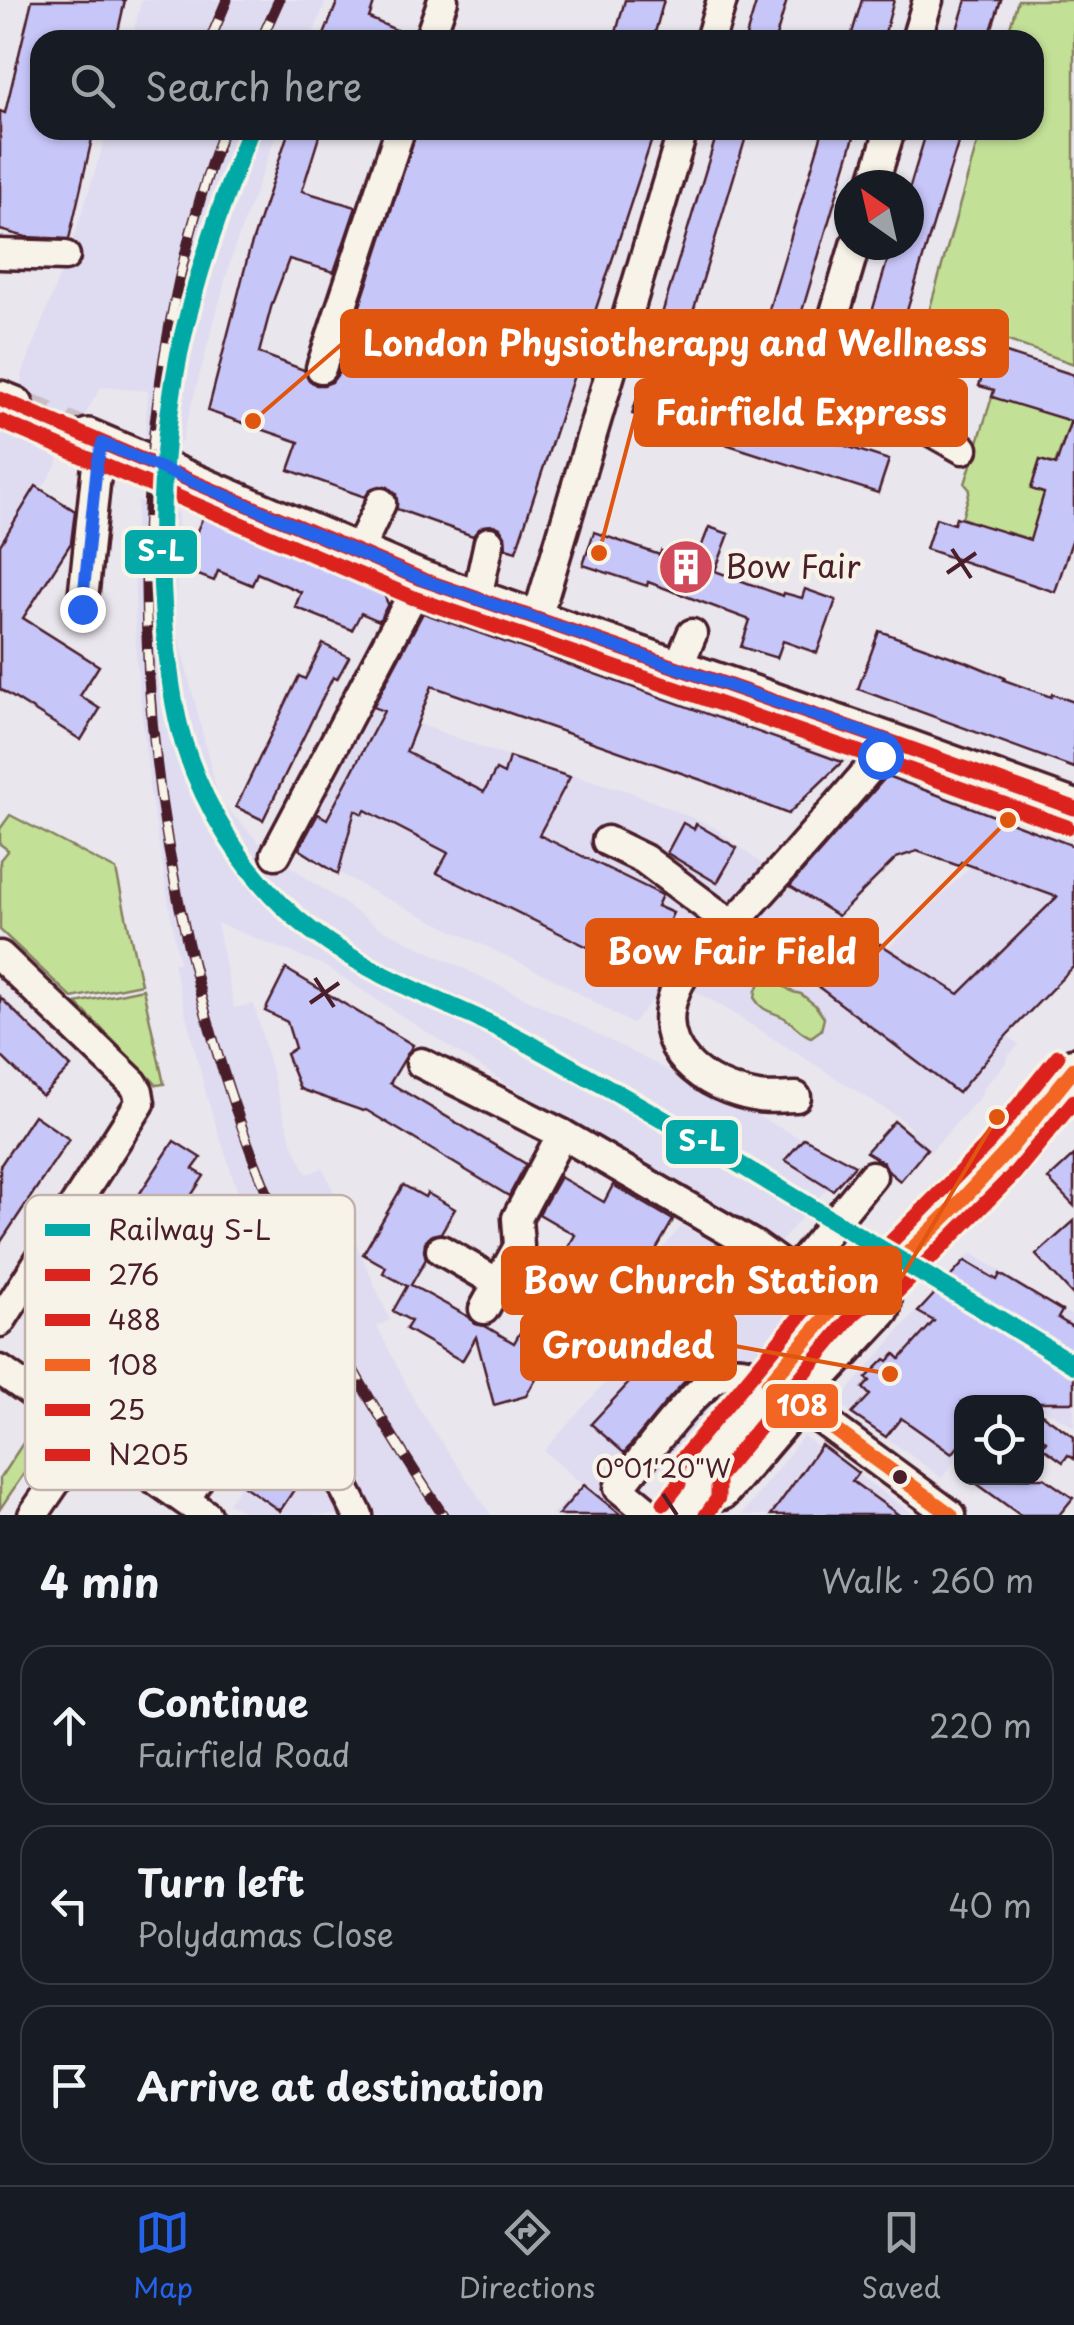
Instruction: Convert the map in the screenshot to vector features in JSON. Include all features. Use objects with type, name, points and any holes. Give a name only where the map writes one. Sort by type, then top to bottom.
[{"type":"highway","points":[[690,1503],[698,1470],[781,1393],[850,1314],[853,1286],[883,1278],[1011,1148],[1074,1069]]},
{"type":"main road","points":[[95,440],[420,579],[1074,808]]},
{"type":"street","points":[[433,30],[443,0]]},
{"type":"street","points":[[713,30],[722,0]]},
{"type":"street","points":[[919,30],[928,0]]},
{"type":"street","points":[[322,368],[397,140]]},
{"type":"street","points":[[537,618],[680,140]]},
{"type":"street","points":[[878,170],[887,140]]},
{"type":"street","points":[[0,254],[65,256]]},
{"type":"street","points":[[810,398],[851,260]]},
{"type":"street","points":[[621,336],[902,429],[924,426],[963,448]]},
{"type":"street","points":[[82,609],[97,465],[95,440]]},
{"type":"street","points":[[358,552],[380,502]]},
{"type":"street","points":[[477,597],[488,542]]},
{"type":"street","points":[[276,854],[420,579]]},
{"type":"street","points":[[678,667],[692,634]]},
{"type":"street","points":[[796,1097],[760,1098],[707,1080],[687,1064],[676,1048],[668,1014],[684,972],[732,925],[892,742]]},
{"type":"street","points":[[607,841],[644,860],[732,925]]},
{"type":"street","points":[[777,874],[795,896]]},
{"type":"street","points":[[0,956],[138,1092],[140,1104],[135,1114],[82,1195]]},
{"type":"street","points":[[421,1063],[562,1134],[755,1246],[850,1314]]},
{"type":"street","points":[[484,1309],[519,1246],[517,1218],[562,1134]]},
{"type":"street","points":[[794,1272],[872,1176]]},
{"type":"street","points":[[440,1250],[498,1283]]},
{"type":"street","points":[[0,1322],[25,1283]]},
{"type":"street","points":[[0,1370],[25,1388]]},
{"type":"street","points":[[652,1515],[619,1488],[714,1379],[738,1370],[781,1393],[951,1515]]},
{"type":"street","points":[[34,1515],[51,1490]]},
{"type":"street","points":[[170,1490],[195,1508]]},
{"type":"street","points":[[345,1490],[358,1515]]},
{"type":"shaded area","points":[[142,0],[326,0],[315,30],[134,30]]},
{"type":"shaded area","points":[[105,140],[274,140],[233,252],[181,443],[145,438],[148,391],[101,387],[0,562],[0,426],[20,392],[22,375],[75,235]]},
{"type":"shaded area","points":[[138,501],[178,513],[176,626],[219,800],[265,849],[378,927],[849,1163],[778,1245],[515,1089],[323,965],[217,923],[234,1008],[254,1004],[293,1145],[307,1174],[323,1168],[335,1195],[239,1195],[208,1101],[173,964],[179,962],[150,792],[136,657],[134,534]]},
{"type":"shaded area","points":[[373,707],[509,757],[628,791],[714,827],[789,885],[888,949],[970,867],[988,812],[1074,846],[1074,965],[1007,1035],[1019,1045],[983,1088],[981,1096],[930,1152],[909,1134],[912,1130],[898,1117],[715,1002],[671,979],[632,1024],[558,981],[375,893],[299,849]]},
{"type":"shaded area","points":[[682,1226],[750,1259],[800,1304],[618,1515],[551,1515],[583,1485],[544,1451],[618,1368],[581,1341]]},
{"type":"shaded area","points":[[355,1241],[390,1320],[377,1326],[416,1404],[491,1515],[249,1515],[228,1503],[237,1490],[355,1490]]},
{"type":"shaded area","points":[[971,1253],[1074,1317],[1074,1427],[1044,1409],[1044,1395],[1019,1395],[1010,1390],[1005,1395],[954,1395],[954,1462],[942,1478],[838,1403]]},
{"type":"shaded area","points":[[803,1436],[915,1515],[742,1515]]},
{"type":"green space","points":[[1018,0],[1074,0],[1074,364],[983,332],[971,367],[917,353],[978,140],[1044,140],[1044,30],[1009,30]]},
{"type":"green space","points":[[992,397],[1071,420],[1055,464],[1040,460],[1031,488],[1045,493],[1029,546],[1023,537],[1006,532],[1004,538],[973,528],[974,522],[962,518],[970,490],[965,484]]},
{"type":"green space","points":[[10,815],[116,870],[141,984],[72,998],[0,930],[0,860],[8,850],[0,844],[0,829]]},
{"type":"green space","points":[[763,979],[772,979],[815,1005],[824,1018],[821,1030],[811,1037],[761,1006],[755,999]]},
{"type":"green space","points":[[143,989],[164,1084],[157,1085],[76,1003]]},
{"type":"green space","points":[[25,1440],[25,1472],[0,1509],[0,1478]]},
{"type":"building","points":[[32,0],[125,0],[118,30],[30,30],[30,140],[92,140],[69,239],[26,237],[0,230],[0,111],[5,113]]},
{"type":"building","points":[[338,0],[375,0],[369,18],[396,30],[326,30]]},
{"type":"building","points":[[625,0],[664,0],[656,30],[617,30]]},
{"type":"building","points":[[757,0],[787,0],[778,30],[748,30]]},
{"type":"building","points":[[862,0],[894,0],[886,30],[853,30]]},
{"type":"building","points":[[966,0],[1001,0],[991,30],[957,30]]},
{"type":"building","points":[[286,140],[318,140],[302,191],[356,207],[334,272],[289,259],[259,353],[304,370],[309,380],[324,385],[338,374],[414,140],[652,140],[516,551],[506,548],[505,536],[494,525],[483,526],[473,536],[397,509],[396,494],[388,487],[372,488],[365,497],[289,470],[299,442],[208,411],[249,252]]},
{"type":"building","points":[[715,140],[745,140],[687,332],[659,324]]},
{"type":"building","points":[[820,140],[853,140],[844,170],[834,170],[834,204],[786,365],[755,356]]},
{"type":"building","points":[[924,140],[959,140],[924,255],[924,170],[915,170]]},
{"type":"building","points":[[888,260],[922,260],[881,396],[850,386]]},
{"type":"building","points":[[991,348],[1074,375],[1074,422],[992,397],[994,390],[979,386]]},
{"type":"building","points":[[643,380],[889,460],[878,493],[632,414]]},
{"type":"building","points":[[1070,423],[1074,424],[1074,535],[1055,592],[926,549],[936,518],[954,524],[956,517],[1030,540],[1044,493],[1031,489],[1040,460],[1056,465]]},
{"type":"building","points":[[36,486],[75,511],[71,543],[23,618],[99,666],[80,696],[100,709],[81,740],[0,689],[0,545]]},
{"type":"building","points":[[203,517],[346,576],[349,571],[380,585],[388,604],[379,621],[361,613],[352,630],[295,607],[301,592],[257,573],[252,585],[218,571],[214,581],[193,573],[198,561],[190,557],[190,547]]},
{"type":"building","points":[[709,527],[729,534],[715,571],[783,596],[784,593],[802,598],[805,589],[836,600],[817,653],[783,641],[777,658],[741,647],[750,620],[648,582],[647,586],[583,565],[594,532],[695,563]]},
{"type":"building","points":[[423,613],[842,762],[788,814],[432,686],[406,752],[484,792],[496,770],[504,774],[509,757],[570,777],[539,835],[662,895],[657,906],[673,913],[639,985],[605,969],[610,958],[437,873],[448,853],[365,810],[363,814],[355,810],[338,874],[299,849],[318,814],[327,819],[384,711],[373,707]]},
{"type":"building","points":[[879,631],[969,663],[1004,680],[1074,702],[1074,768],[858,689]]},
{"type":"building","points":[[323,644],[349,657],[337,679],[333,677],[263,820],[236,807],[299,676],[305,679]]},
{"type":"building","points":[[887,776],[1074,846],[1074,966],[958,1093],[816,985],[856,957],[867,962],[880,944],[959,994],[1057,897],[961,862],[959,866],[917,851],[896,858],[838,916],[790,886]]},
{"type":"building","points":[[683,823],[694,829],[696,824],[737,848],[717,883],[667,853]]},
{"type":"building","points":[[286,969],[413,1045],[390,1083],[526,1164],[509,1196],[366,1110],[300,1089],[286,1054],[295,1048],[287,1022],[265,1011]]},
{"type":"building","points":[[0,997],[71,1067],[42,1096],[0,1055]]},
{"type":"building","points":[[34,1115],[69,1139],[32,1195],[25,1195],[25,1205],[0,1243],[0,1166]]},
{"type":"building","points":[[894,1121],[927,1149],[900,1181],[884,1163],[866,1152]]},
{"type":"building","points":[[804,1138],[855,1165],[833,1190],[785,1160]]},
{"type":"building","points":[[174,1141],[201,1158],[193,1169],[204,1176],[192,1195],[139,1195]]},
{"type":"building","points":[[1074,1155],[1074,1206],[1048,1179]]},
{"type":"building","points":[[560,1177],[604,1202],[613,1185],[673,1220],[642,1274],[606,1254],[526,1396],[494,1405],[476,1337],[462,1361],[406,1329],[411,1321],[393,1311],[407,1286],[383,1273],[386,1267],[363,1254],[403,1185],[455,1209],[441,1233],[425,1242],[426,1259],[411,1285],[514,1343],[575,1235],[539,1214]]},
{"type":"building","points":[[1074,1221],[1074,1296],[1036,1255]]},
{"type":"building","points":[[731,1252],[762,1278],[714,1332],[723,1339],[624,1453],[591,1424],[638,1373],[595,1335],[647,1275],[684,1306]]},
{"type":"building","points":[[965,1261],[997,1280],[1000,1274],[1062,1311],[1058,1318],[1074,1328],[1074,1402],[1044,1402],[1044,1395],[954,1395],[952,1454],[901,1418],[886,1437],[852,1414],[870,1395],[863,1388],[870,1381],[866,1378],[885,1359],[888,1361],[895,1354],[900,1359],[934,1321],[918,1312]]},
{"type":"building","points":[[1044,1416],[1074,1437],[1074,1459],[1068,1455],[1063,1462],[1044,1448]]},
{"type":"building","points":[[821,1445],[858,1473],[852,1481],[899,1515],[771,1515]]},
{"type":"building","points":[[1044,1478],[1073,1498],[1059,1515],[1020,1515],[979,1485],[1044,1485]]},
{"type":"building","points":[[584,1485],[621,1515],[558,1515]]},
{"type":"building","points":[[250,1490],[294,1490],[280,1511]]},
{"type":"tunnel","points":[[15,405],[88,437]]},
{"type":"railway","points":[[214,30],[227,0]]},
{"type":"railway","points":[[266,30],[279,0]]},
{"type":"railway","points":[[220,140],[184,261],[158,396],[147,533],[148,671],[162,809],[188,945],[225,1077],[268,1195]]},
{"type":"railway","points":[[355,1373],[443,1515]]},
{"type":"rail line","name":"S-L","points":[[246,140],[185,325],[168,423],[161,527],[165,632],[177,717],[203,792],[228,838],[277,900],[340,950],[387,977],[513,1035],[625,1097],[1074,1365]]},
{"type":"transit line","name":"276","points":[[0,399],[421,579],[1074,808]]},
{"type":"transit line","name":"488","points":[[0,421],[414,598],[1067,827]]},
{"type":"transit line","name":"N205","points":[[664,1503],[679,1484],[678,1467],[682,1459],[821,1291],[843,1269],[873,1260],[985,1147],[1058,1056]]},
{"type":"transit line","name":"108","points":[[951,1515],[768,1384],[853,1286],[883,1278],[959,1203],[1074,1069]]},
{"type":"transit line","name":"25","points":[[706,1515],[718,1498],[718,1477],[851,1317],[864,1306],[897,1292],[1014,1174],[1074,1101]]},
{"type":"place","name":"London Physiotherapy and Wellness","points":[[253,421]]},
{"type":"place","name":"Fairfield Express","points":[[599,553]]},
{"type":"place","name":"Bow Fair","points":[[686,567]]},
{"type":"place","name":"Bow Fair Field","points":[[1008,820]]},
{"type":"place","name":"Bow Church Station","points":[[997,1117]]},
{"type":"place","name":"Grounded","points":[[890,1374]]},
{"type":"route","points":[[82,609],[102,443],[420,579],[892,742],[880,756]]}]
